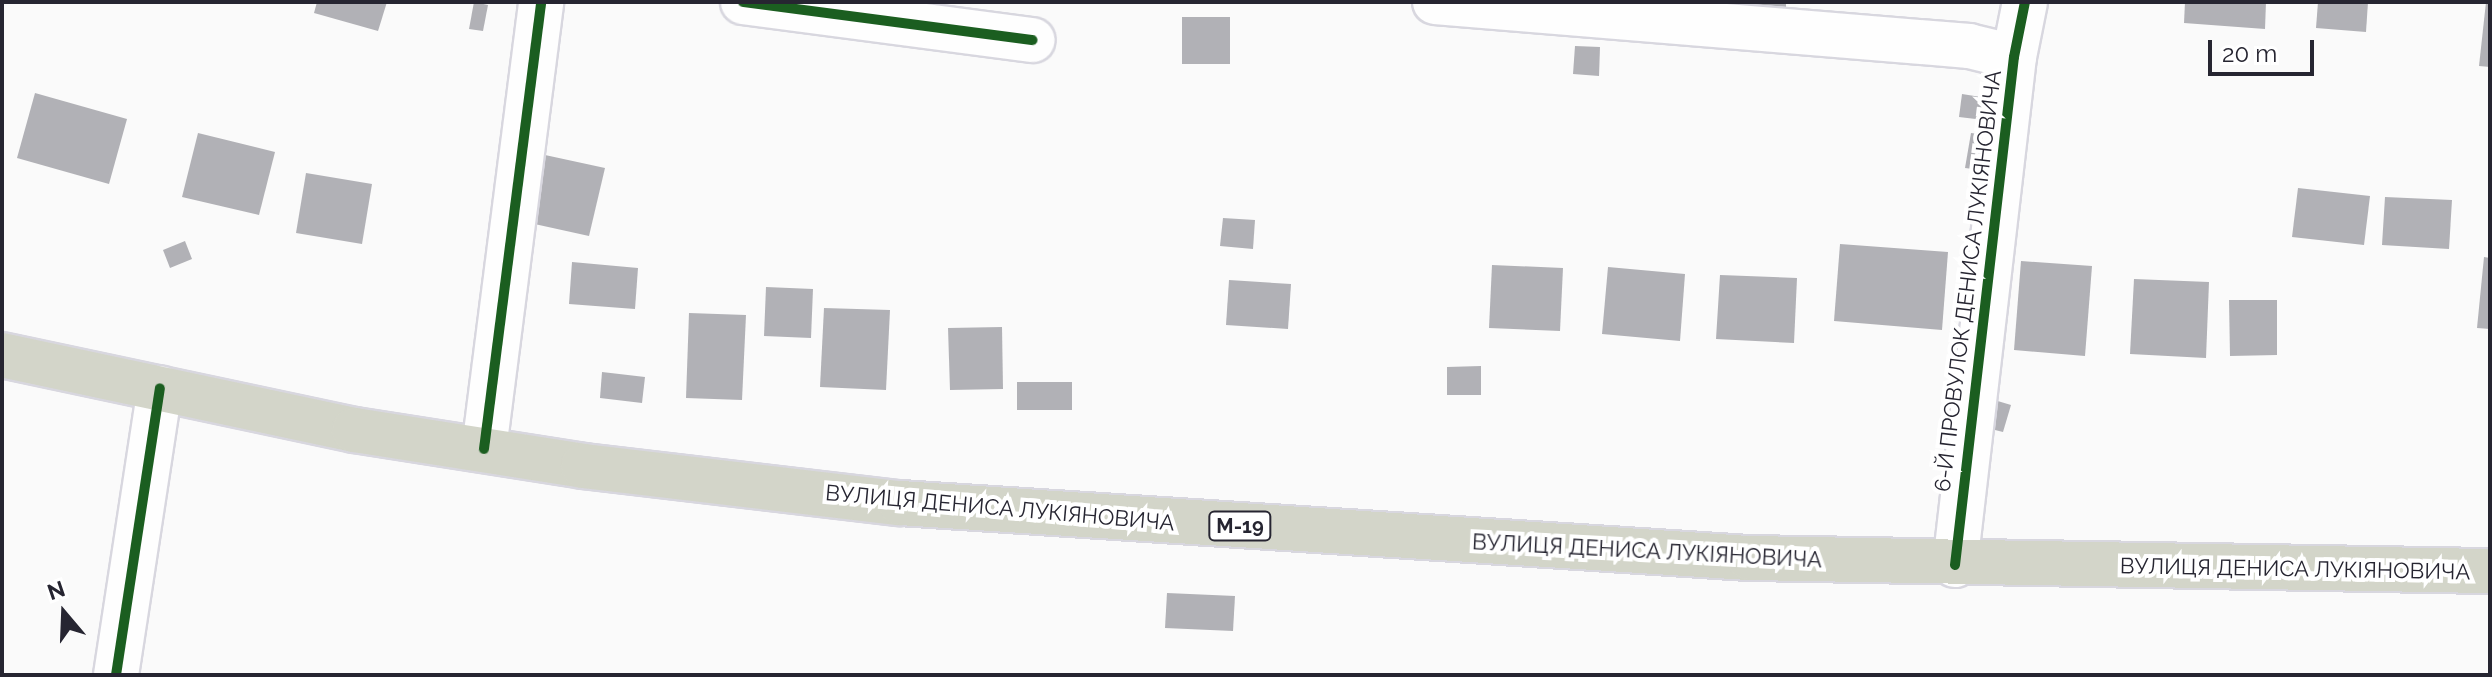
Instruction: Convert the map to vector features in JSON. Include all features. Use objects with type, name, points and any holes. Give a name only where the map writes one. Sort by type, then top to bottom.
[{"type":"highway","name":"ВУЛИЦЯ ДЕНИСА ЛУКІЯНОВИЧА","points":[[2,355],[354,430],[900,503],[1749,558],[1955,565],[2490,571]]},
{"type":"street","points":[[484,449],[541,2]]},
{"type":"street","points":[[743,2],[820,8],[1033,40]]},
{"type":"street","points":[[1435,2],[1969,46],[2014,57]]},
{"type":"street","name":"6-Й ПРОВУЛОК ДЕНИСА ЛУКІЯНОВИЧА","points":[[1955,565],[2014,57],[2025,2]]},
{"type":"street","points":[[116,675],[160,388]]},
{"type":"building","points":[[317,2],[387,2],[378,31],[314,13]]},
{"type":"building","points":[[474,2],[488,5],[483,31],[469,29]]},
{"type":"building","points":[[1739,2],[1786,2],[1786,9],[1739,7]]},
{"type":"building","points":[[2185,2],[2266,2],[2265,29],[2184,23]]},
{"type":"building","points":[[2318,2],[2368,2],[2366,32],[2316,28]]},
{"type":"building","points":[[2486,2],[2490,2],[2490,67],[2479,66]]},
{"type":"building","points":[[1182,17],[1230,17],[1230,64],[1182,64]]},
{"type":"building","points":[[1575,46],[1600,47],[1599,76],[1573,74]]},
{"type":"building","points":[[35,93],[127,119],[109,184],[17,158]]},
{"type":"building","points":[[1962,94],[1987,98],[1984,120],[1959,117]]},
{"type":"building","points":[[198,133],[275,152],[259,215],[182,197]]},
{"type":"building","points":[[1971,133],[1978,134],[1973,169],[1965,168]]},
{"type":"building","points":[[545,155],[605,168],[589,236],[530,223]]},
{"type":"building","points":[[306,173],[372,184],[362,244],[296,233]]},
{"type":"building","points":[[2298,188],[2370,196],[2364,245],[2292,237]]},
{"type":"building","points":[[2385,197],[2452,200],[2449,249],[2382,245]]},
{"type":"building","points":[[1223,218],[1255,220],[1253,249],[1220,246]]},
{"type":"building","points":[[185,241],[192,259],[170,268],[163,250]]},
{"type":"building","points":[[1840,244],[1948,252],[1942,330],[1834,321]]},
{"type":"building","points":[[2484,257],[2490,258],[2490,329],[2477,328]]},
{"type":"building","points":[[2021,261],[2092,266],[2085,356],[2014,350]]},
{"type":"building","points":[[572,262],[638,268],[635,309],[569,304]]},
{"type":"building","points":[[1492,265],[1563,268],[1560,331],[1489,328]]},
{"type":"building","points":[[1608,267],[1685,274],[1680,341],[1602,334]]},
{"type":"building","points":[[1720,275],[1797,278],[1794,343],[1716,339]]},
{"type":"building","points":[[2134,279],[2209,282],[2206,358],[2130,354]]},
{"type":"building","points":[[1229,280],[1291,284],[1288,329],[1226,325]]},
{"type":"building","points":[[766,287],[813,289],[811,338],[764,336]]},
{"type":"building","points":[[2229,300],[2277,300],[2277,355],[2230,356]]},
{"type":"building","points":[[824,308],[890,310],[886,390],[820,387]]},
{"type":"building","points":[[689,313],[746,315],[742,400],[686,398]]},
{"type":"building","points":[[1002,327],[1003,389],[950,390],[948,328]]},
{"type":"building","points":[[1481,366],[1481,395],[1447,395],[1447,367]]},
{"type":"building","points":[[602,372],[645,377],[642,403],[600,398]]},
{"type":"building","points":[[1017,382],[1072,382],[1072,410],[1017,410]]},
{"type":"building","points":[[1991,399],[2011,405],[2003,432],[1983,427]]},
{"type":"building","points":[[1167,593],[1235,596],[1233,631],[1165,628]]},
{"type":"cycle path","points":[[484,449],[541,2]]},
{"type":"cycle path","points":[[743,2],[1033,40]]},
{"type":"cycle path","points":[[1955,565],[2014,57],[2025,2]]},
{"type":"cycle path","points":[[116,675],[160,388]]}]
